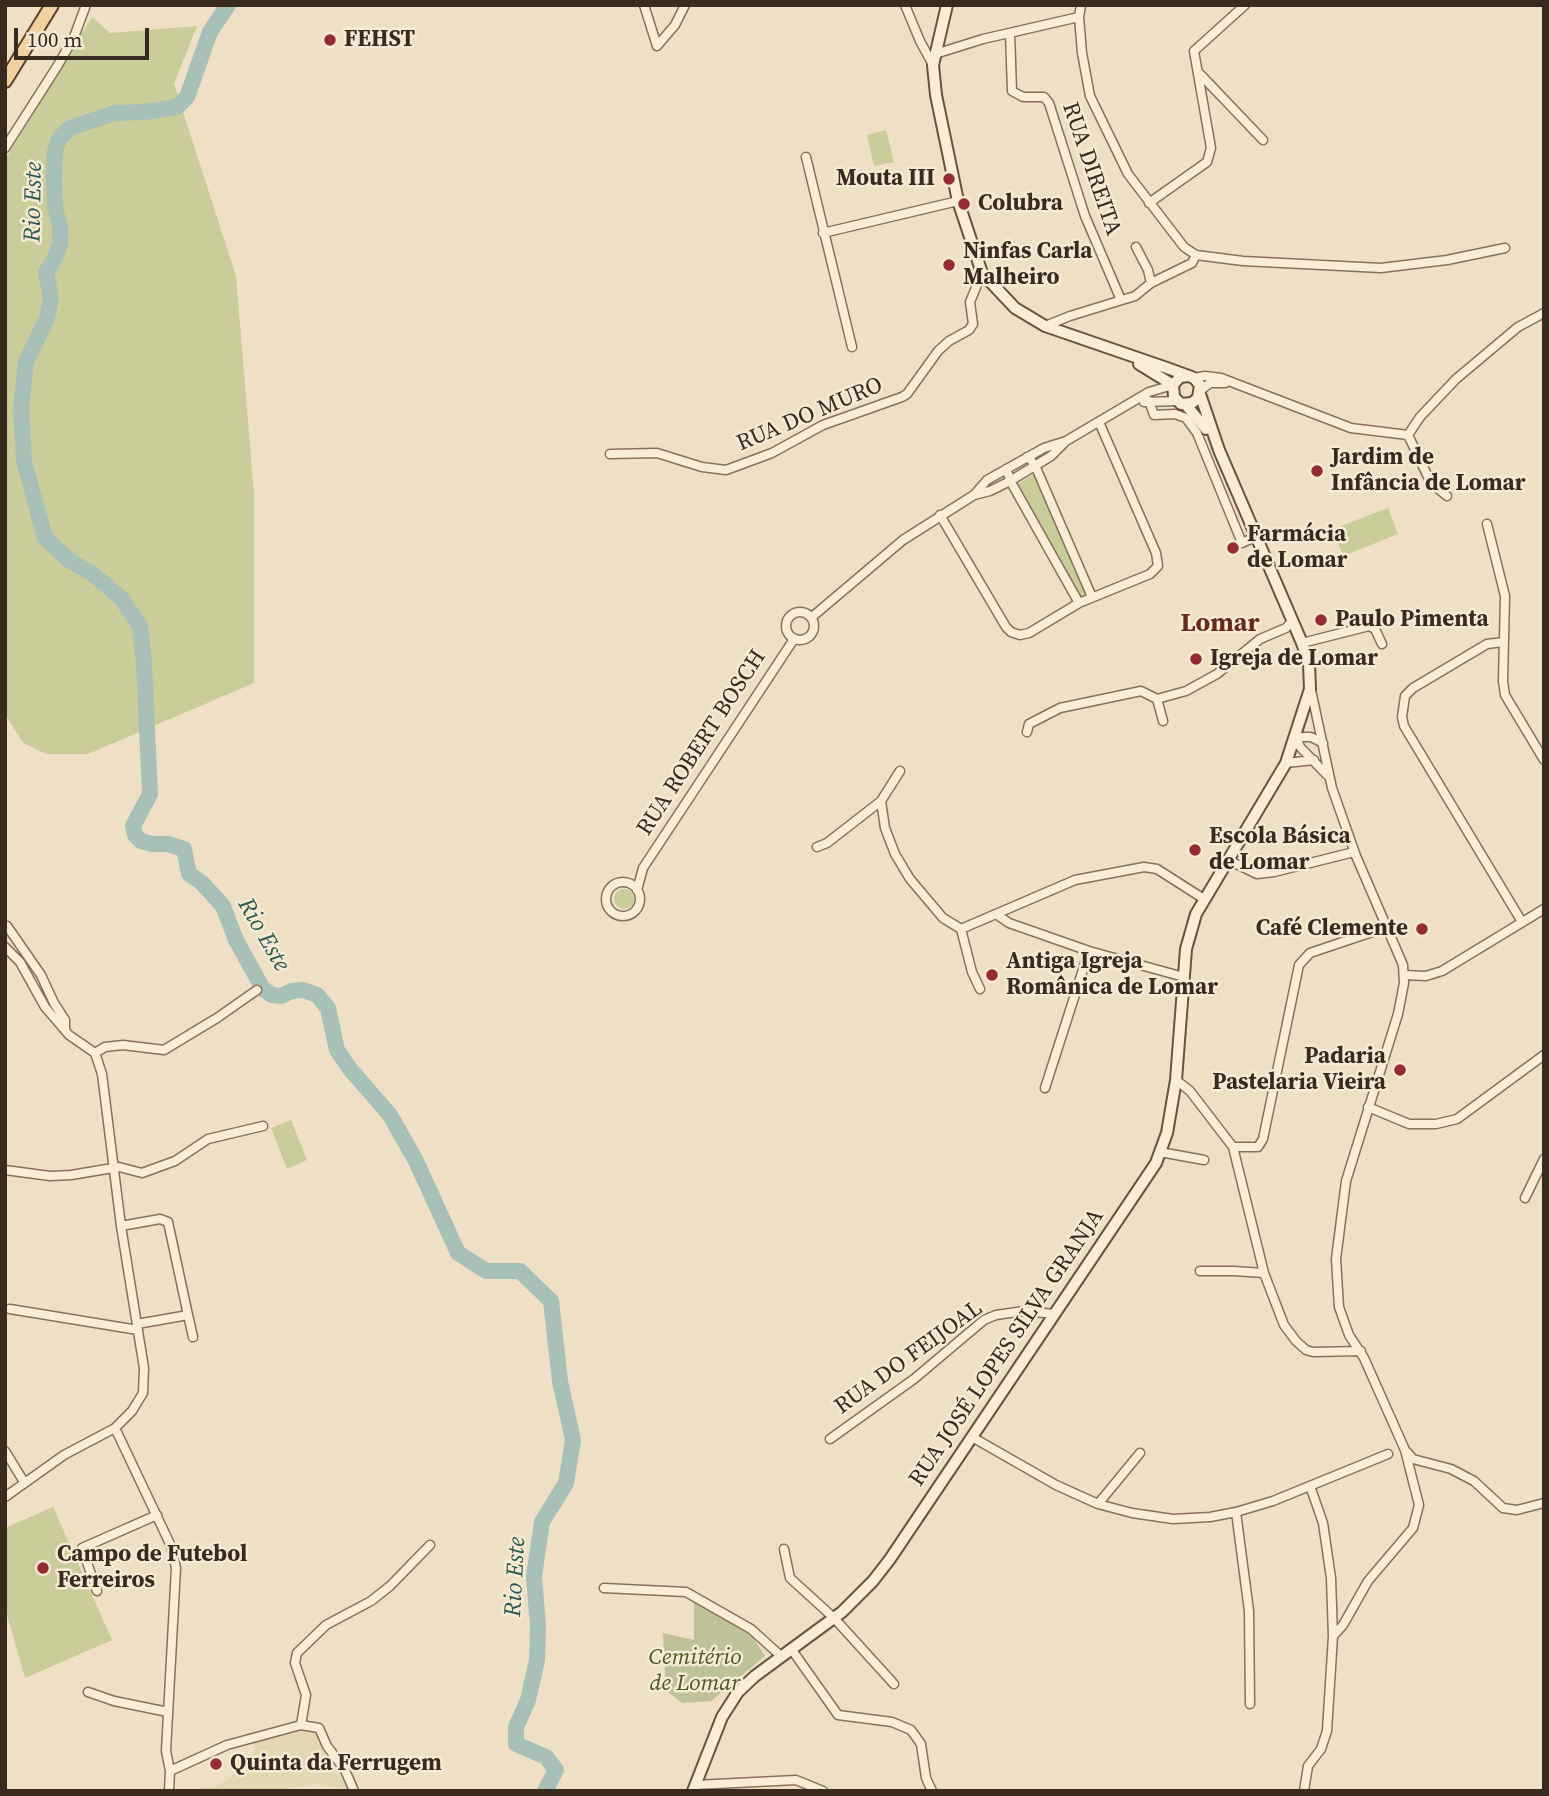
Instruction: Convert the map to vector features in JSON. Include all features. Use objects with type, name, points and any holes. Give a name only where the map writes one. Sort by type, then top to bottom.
[{"type":"main road","points":[[5,81],[52,5]]},
{"type":"main road","points":[[947,5],[932,57],[936,95],[958,201],[982,273],[1016,308],[1045,326],[1198,381],[1219,450],[1302,643],[1309,663],[1310,688]]},
{"type":"main road","points":[[1114,351],[1172,385]]},
{"type":"main road","points":[[1192,377],[1180,377],[1172,385],[1172,394],[1202,423],[1219,450]]},
{"type":"main road","points":[[1181,403],[1192,403],[1200,392]]},
{"type":"main road","name":"RUA JOSÉ LOPES SILVA GRANJA","points":[[694,1788],[722,1717],[738,1692],[834,1618],[879,1574],[1156,1163],[1167,1133],[1176,1080],[1186,949],[1196,915],[1286,763],[1310,688]]},
{"type":"street","points":[[5,148],[74,37],[86,5]]},
{"type":"street","points":[[644,5],[657,46],[661,45],[685,5]]},
{"type":"street","points":[[905,5],[932,57],[1010,33],[1079,17]]},
{"type":"street","points":[[1081,5],[1079,17],[1082,53],[1090,96],[1128,174],[1184,247],[1196,256],[1381,268],[1447,260],[1505,248]]},
{"type":"street","points":[[1149,203],[1207,162],[1211,148],[1194,51],[1245,5]]},
{"type":"street","name":"RUA DIREITA","points":[[1010,33],[1012,91],[1023,97],[1044,97],[1049,103],[1085,216],[1121,300]]},
{"type":"street","points":[[1198,72],[1263,140]]},
{"type":"street","points":[[806,157],[852,347]]},
{"type":"street","points":[[824,233],[958,201]]},
{"type":"street","points":[[1136,247],[1151,283]]},
{"type":"street","points":[[1045,326],[1135,296],[1151,283],[1192,263],[1196,256]]},
{"type":"street","name":"RUA DO MURO","points":[[610,454],[657,453],[702,467],[726,470],[772,453],[823,425],[908,394],[938,351],[974,324],[970,302],[982,273]]},
{"type":"street","points":[[1408,435],[1420,417],[1456,379],[1518,327],[1544,313]]},
{"type":"street","points":[[1138,363],[1151,379],[1149,397],[1154,415],[1175,414],[1186,418],[1197,433],[1242,543],[1257,536]]},
{"type":"street","points":[[1192,377],[1221,378],[1351,428],[1408,435]]},
{"type":"street","points":[[1200,392],[1210,383],[1235,385]]},
{"type":"street","points":[[974,495],[987,480],[1044,447],[1066,441],[1172,385]]},
{"type":"street","points":[[1149,397],[1181,403]]},
{"type":"street","points":[[940,515],[1006,627],[1020,635],[1029,633],[1079,603],[1150,574],[1158,566],[1156,553],[1099,422]]},
{"type":"street","points":[[1408,435],[1431,483],[1447,496]]},
{"type":"street","points":[[811,617],[903,540],[974,495],[990,491],[1035,466],[1051,456],[1066,441]]},
{"type":"street","points":[[1027,457],[1035,466],[1092,597]]},
{"type":"street","points":[[1006,469],[1010,481],[1079,603]]},
{"type":"street","points":[[1487,524],[1504,596],[1504,695],[1544,760]]},
{"type":"street","name":"RUA ROBERT BOSCH","points":[[799,612],[811,617],[814,629],[810,637],[803,640],[794,639],[787,630],[789,618],[799,612]]},
{"type":"street","points":[[1027,732],[1029,724],[1060,708],[1141,691],[1157,699],[1186,691],[1227,666],[1260,639],[1286,628],[1293,620]]},
{"type":"street","points":[[1302,643],[1369,626],[1375,629],[1382,644]]},
{"type":"street","name":"RUA ROBERT BOSCH","points":[[643,868],[611,886],[606,895],[607,906],[615,914],[625,916],[634,911],[640,902],[637,890],[643,868],[794,639]]},
{"type":"street","points":[[1503,642],[1487,644],[1413,688],[1405,696],[1402,718],[1404,726],[1522,922]]},
{"type":"street","points":[[1310,688],[1330,779],[1354,852],[1402,960],[1404,975],[1398,1014],[1346,1181],[1335,1259],[1339,1307],[1349,1335],[1361,1351],[1405,1450],[1419,1505],[1413,1528],[1368,1581],[1343,1625],[1333,1636]]},
{"type":"street","points":[[1157,699],[1163,721]]},
{"type":"street","points":[[1323,743],[1311,737],[1296,737],[1300,747],[1330,779]]},
{"type":"street","points":[[1286,763],[1314,760]]},
{"type":"street","points":[[817,847],[827,843],[881,802],[900,771]]},
{"type":"street","points":[[881,802],[885,828],[894,853],[910,879],[943,918],[961,929],[979,989]]},
{"type":"street","points":[[1228,860],[1258,874],[1354,852]]},
{"type":"street","points":[[961,929],[1075,880],[1144,867],[1157,869],[1204,899]]},
{"type":"street","points":[[621,882],[632,884],[637,890]]},
{"type":"street","points":[[1404,975],[1426,976],[1442,971],[1544,909]]},
{"type":"street","points":[[996,914],[1009,923],[1089,951],[1184,977]]},
{"type":"street","points":[[6,926],[41,975],[65,1020],[65,1030]]},
{"type":"street","points":[[1233,1147],[1258,1147],[1263,1139],[1299,965],[1310,953],[1387,927]]},
{"type":"street","points":[[5,947],[20,962],[45,1007],[65,1030],[95,1053],[102,1074],[121,1226],[144,1368],[143,1393],[132,1411],[117,1426],[64,1455],[5,1497]]},
{"type":"street","points":[[1045,1088],[1089,951]]},
{"type":"street","points":[[95,1053],[105,1047],[123,1045],[164,1050],[257,990]]},
{"type":"street","points":[[1368,1107],[1409,1124],[1436,1124],[1457,1119],[1544,1055]]},
{"type":"street","points":[[1176,1080],[1190,1091],[1233,1147],[1264,1273],[1284,1325],[1306,1350],[1361,1351]]},
{"type":"street","points":[[5,1170],[51,1176],[123,1167],[142,1173],[175,1161],[208,1139],[263,1126]]},
{"type":"street","points":[[1160,1152],[1204,1160]]},
{"type":"street","points":[[1525,1198],[1544,1158]]},
{"type":"street","points":[[121,1226],[160,1219],[168,1222],[193,1338]]},
{"type":"street","points":[[1200,1272],[1234,1270],[1264,1273]]},
{"type":"street","points":[[10,1308],[138,1327],[188,1315]]},
{"type":"street","name":"RUA DO FEIJOAL","points":[[830,1439],[914,1379],[984,1320],[996,1315],[1024,1311],[1054,1314]]},
{"type":"street","points":[[117,1426],[171,1546],[176,1568],[166,1751],[170,1771],[169,1791]]},
{"type":"street","points":[[972,1437],[1056,1485],[1098,1504],[1172,1519],[1210,1517],[1236,1512],[1388,1454]]},
{"type":"street","points":[[1405,1450],[1413,1459],[1451,1469],[1474,1481],[1503,1508],[1517,1510],[1544,1503]]},
{"type":"street","points":[[5,1451],[24,1482]]},
{"type":"street","points":[[1098,1504],[1140,1453]]},
{"type":"street","points":[[1304,1791],[1308,1766],[1321,1749],[1327,1731],[1333,1636],[1331,1578],[1324,1534],[1310,1486]]},
{"type":"street","points":[[1236,1512],[1249,1612],[1250,1704]]},
{"type":"street","points":[[97,1591],[82,1548],[157,1515]]},
{"type":"street","points":[[301,1725],[306,1695],[295,1663],[298,1653],[326,1625],[371,1601],[390,1586],[430,1545]]},
{"type":"street","points":[[783,1549],[790,1578],[834,1618],[894,1684]]},
{"type":"street","points":[[604,1588],[686,1592],[751,1629],[782,1657]]},
{"type":"street","points":[[792,1650],[838,1715],[892,1722],[911,1730],[921,1744],[926,1779],[932,1791]]},
{"type":"street","points":[[89,1692],[114,1701],[168,1713]]},
{"type":"street","points":[[170,1771],[227,1745],[301,1725],[319,1728],[327,1746],[345,1770],[354,1791]]},
{"type":"street","points":[[694,1788],[796,1780],[819,1790]]},
{"type":"shaded area","points":[[315,1728],[339,1762],[353,1791],[314,1784],[273,1791],[199,1791],[200,1788],[213,1788],[230,1778],[237,1771],[237,1760],[255,1752],[253,1743]]},
{"type":"green space","points":[[92,17],[110,33],[197,26],[174,84],[236,276],[254,495],[254,683],[88,754],[46,754],[23,743],[5,714],[5,160]]},
{"type":"green space","points":[[886,130],[894,162],[874,166],[867,135]]},
{"type":"green space","points":[[1034,474],[1088,595],[1081,599],[1017,484]]},
{"type":"green space","points":[[1388,508],[1398,534],[1343,556],[1333,529]]},
{"type":"green space","points":[[624,889],[631,892],[634,899],[631,906],[624,909],[617,906],[614,899],[617,892]]},
{"type":"green space","points":[[291,1120],[307,1160],[287,1169],[271,1128]]},
{"type":"green space","name":"Campo de Futebol Ferreiros","points":[[53,1507],[112,1640],[25,1678],[5,1608],[5,1528]]},
{"type":"green space","name":"Cemitério de Lomar","points":[[694,1599],[748,1630],[765,1656],[711,1701],[682,1703],[666,1690],[663,1633],[694,1640]]},
{"type":"waterway","name":"Rio Este","points":[[228,5],[210,32],[187,97],[177,107],[115,113],[70,128],[59,139],[55,151],[54,178],[60,244],[46,272],[51,298],[47,318],[26,362],[21,407],[24,461],[45,538],[69,560],[94,575],[121,598],[140,626],[150,794],[133,826],[135,835],[141,841],[184,849],[189,874],[202,883],[223,906],[236,940],[263,989],[272,995],[281,996],[303,990],[317,995],[328,1008],[337,1050],[390,1115],[416,1161],[458,1253],[486,1271],[520,1271],[551,1301],[560,1381],[573,1440],[566,1483],[542,1522],[534,1576],[538,1626],[537,1660],[528,1700],[516,1727],[516,1744],[546,1757],[556,1770],[545,1791]]},
{"type":"place","name":"FEHST","points":[[330,40]]},
{"type":"place","name":"Mouta III","points":[[949,179]]},
{"type":"place","name":"Colubra","points":[[964,204]]},
{"type":"place","name":"Ninfas Carla Malheiro","points":[[949,265]]},
{"type":"place","name":"Jardim de Infância de Lomar","points":[[1317,471]]},
{"type":"place","name":"Farmácia de Lomar","points":[[1233,548]]},
{"type":"place","name":"Paulo Pimenta","points":[[1321,620]]},
{"type":"place","name":"Igreja de Lomar","points":[[1196,659]]},
{"type":"place","name":"Escola Básica de Lomar","points":[[1195,850]]},
{"type":"place","name":"Café Clemente","points":[[1422,929]]},
{"type":"place","name":"Antiga Igreja Românica de Lomar","points":[[992,975]]},
{"type":"place","name":"Padaria Pastelaria Vieira","points":[[1400,1070]]},
{"type":"place","name":"Campo de Futebol Ferreiros","points":[[43,1568]]},
{"type":"place","name":"Quinta da Ferrugem","points":[[216,1764]]},
{"type":"district","name":"Lomar","points":[[1220,624]]}]
